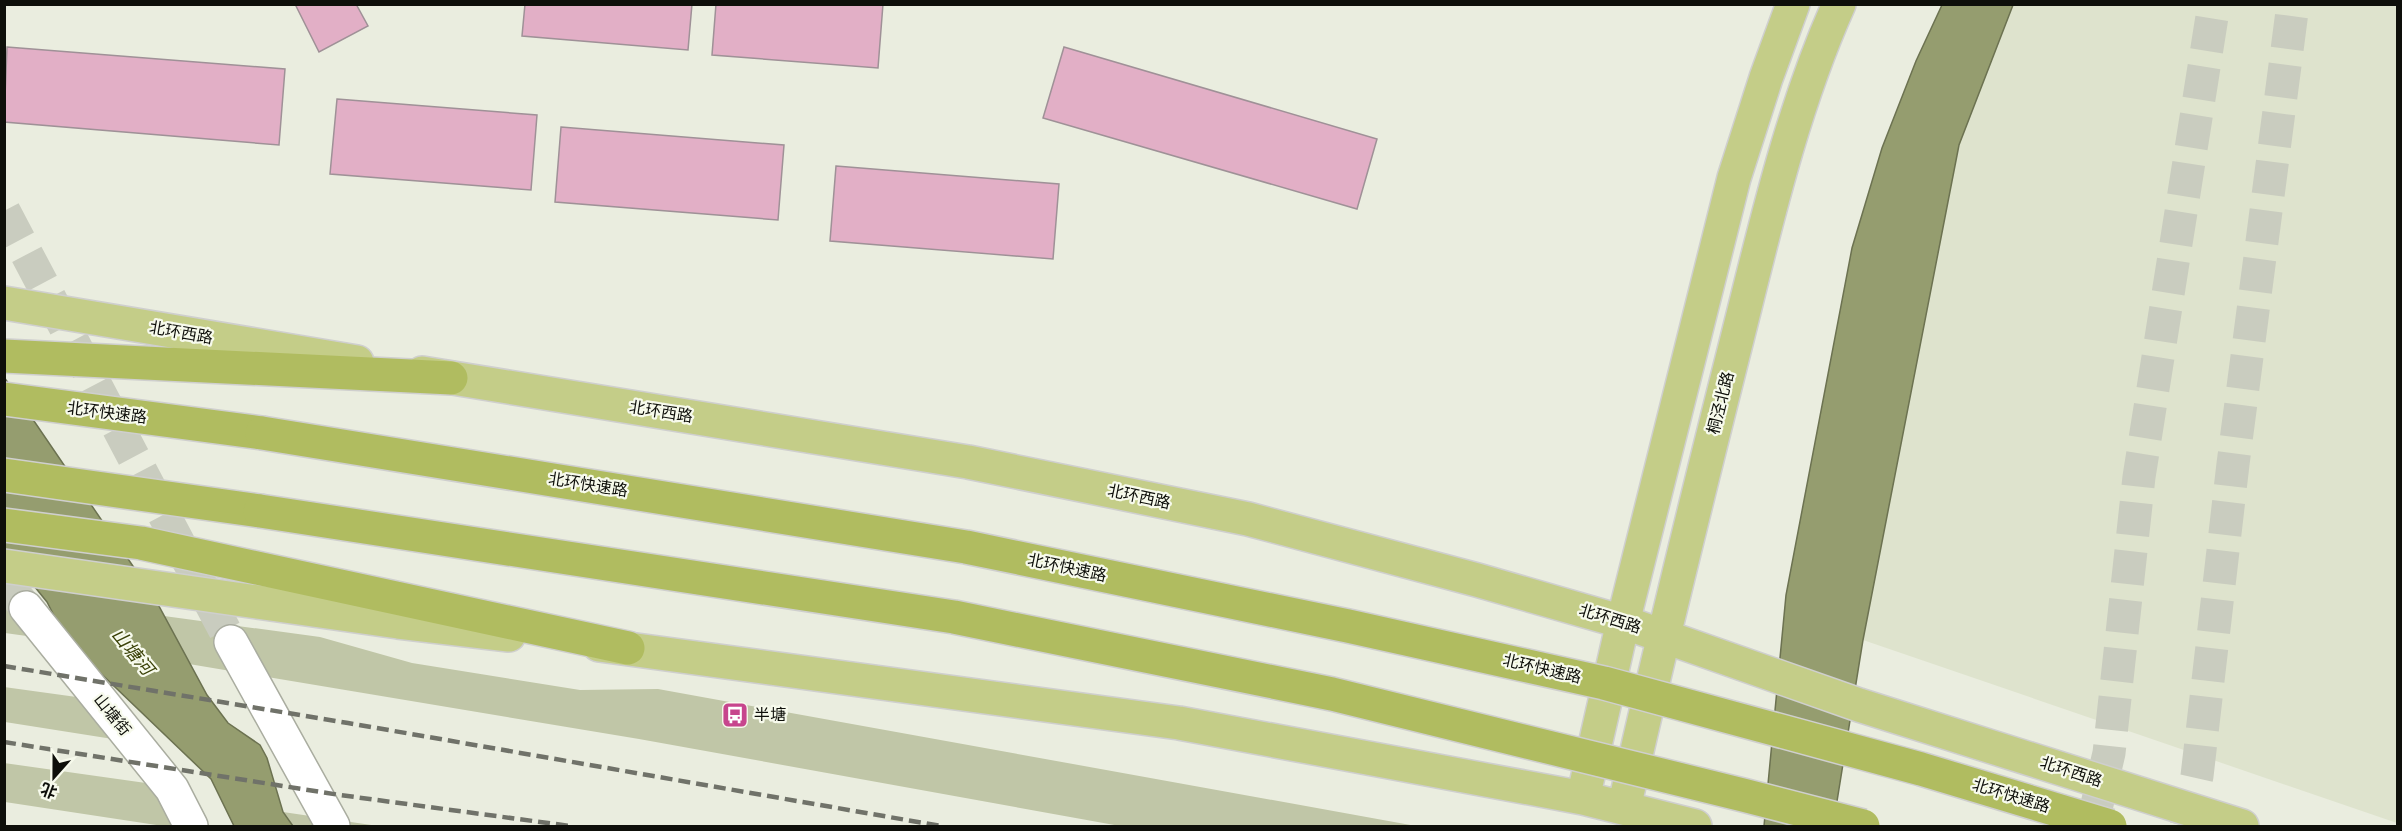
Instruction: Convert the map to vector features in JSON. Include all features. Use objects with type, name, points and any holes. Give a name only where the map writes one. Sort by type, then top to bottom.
[{"type":"highway","points":[[6,356],[451,378]]},
{"type":"highway","name":"北环快速路","points":[[20,401],[262,433],[966,547],[1348,626],[1615,686],[1921,769],[2110,826]]},
{"type":"highway","points":[[4,475],[260,511],[954,617],[1332,694],[1863,826]]},
{"type":"highway","points":[[4,525],[141,543],[628,648]]},
{"type":"main road","points":[[1583,798],[1623,622],[1734,178],[1766,78],[1793,4]]},
{"type":"main road","name":"桐泾北路","points":[[1624,808],[1663,635],[1775,189],[1805,91],[1839,4]]},
{"type":"main road","name":"北环西路","points":[[4,303],[968,462],[1248,519],[1477,580],[1623,622],[1858,705],[2242,826]]},
{"type":"main road","points":[[4,566],[398,622],[628,648],[1179,723],[1583,798],[1695,826]]},
{"type":"street","name":"山塘街","points":[[26,608],[172,789],[191,826]]},
{"type":"street","points":[[231,642],[333,826]]},
{"type":"shaded area","points":[[2013,5],[2397,5],[2397,823],[1863,640],[1959,145]]},
{"type":"shaded area","points":[[5,601],[34,637],[5,633]]},
{"type":"shaded area","points":[[164,616],[320,637],[412,663],[580,690],[658,689],[1416,826],[1120,826],[639,739],[189,664]]},
{"type":"shaded area","points":[[4,687],[91,699],[119,740],[5,722]]},
{"type":"shaded area","points":[[4,763],[153,784],[184,826],[163,826],[5,802]]},
{"type":"shaded area","points":[[283,812],[378,826],[293,826]]},
{"type":"water","points":[[1942,5],[2013,5],[1959,145],[1863,640],[1833,826],[1764,826],[1786,595],[1852,248],[1882,148],[1916,61]]},
{"type":"water","name":"山塘河","points":[[4,377],[154,597],[207,695],[228,723],[260,745],[267,758],[283,812],[293,826],[234,826],[211,779],[67,641],[47,602],[5,550]]},
{"type":"building","points":[[295,4],[356,4],[368,26],[319,52]]},
{"type":"building","points":[[525,4],[692,4],[688,50],[522,36]]},
{"type":"building","points":[[716,4],[883,4],[878,68],[712,55]]},
{"type":"building","points":[[7,47],[285,69],[279,145],[4,122]]},
{"type":"building","points":[[1064,47],[1377,139],[1357,209],[1043,118]]},
{"type":"building","points":[[337,99],[537,115],[531,190],[330,174]]},
{"type":"building","points":[[561,127],[784,145],[778,220],[555,202]]},
{"type":"building","points":[[836,166],[1059,184],[1053,259],[830,241]]},
{"type":"tunnel","points":[[2092,826],[2109,753],[2139,477],[2214,4]]},
{"type":"tunnel","points":[[2186,826],[2197,776],[2233,464],[2293,4]]},
{"type":"tunnel","points":[[4,211],[231,642]]},
{"type":"tunnel","points":[[4,580],[26,608]]},
{"type":"railway","points":[[4,666],[941,826]]},
{"type":"railway","points":[[4,742],[340,795],[570,826]]},
{"type":"place","name":"半塘","points":[[735,715]]}]
